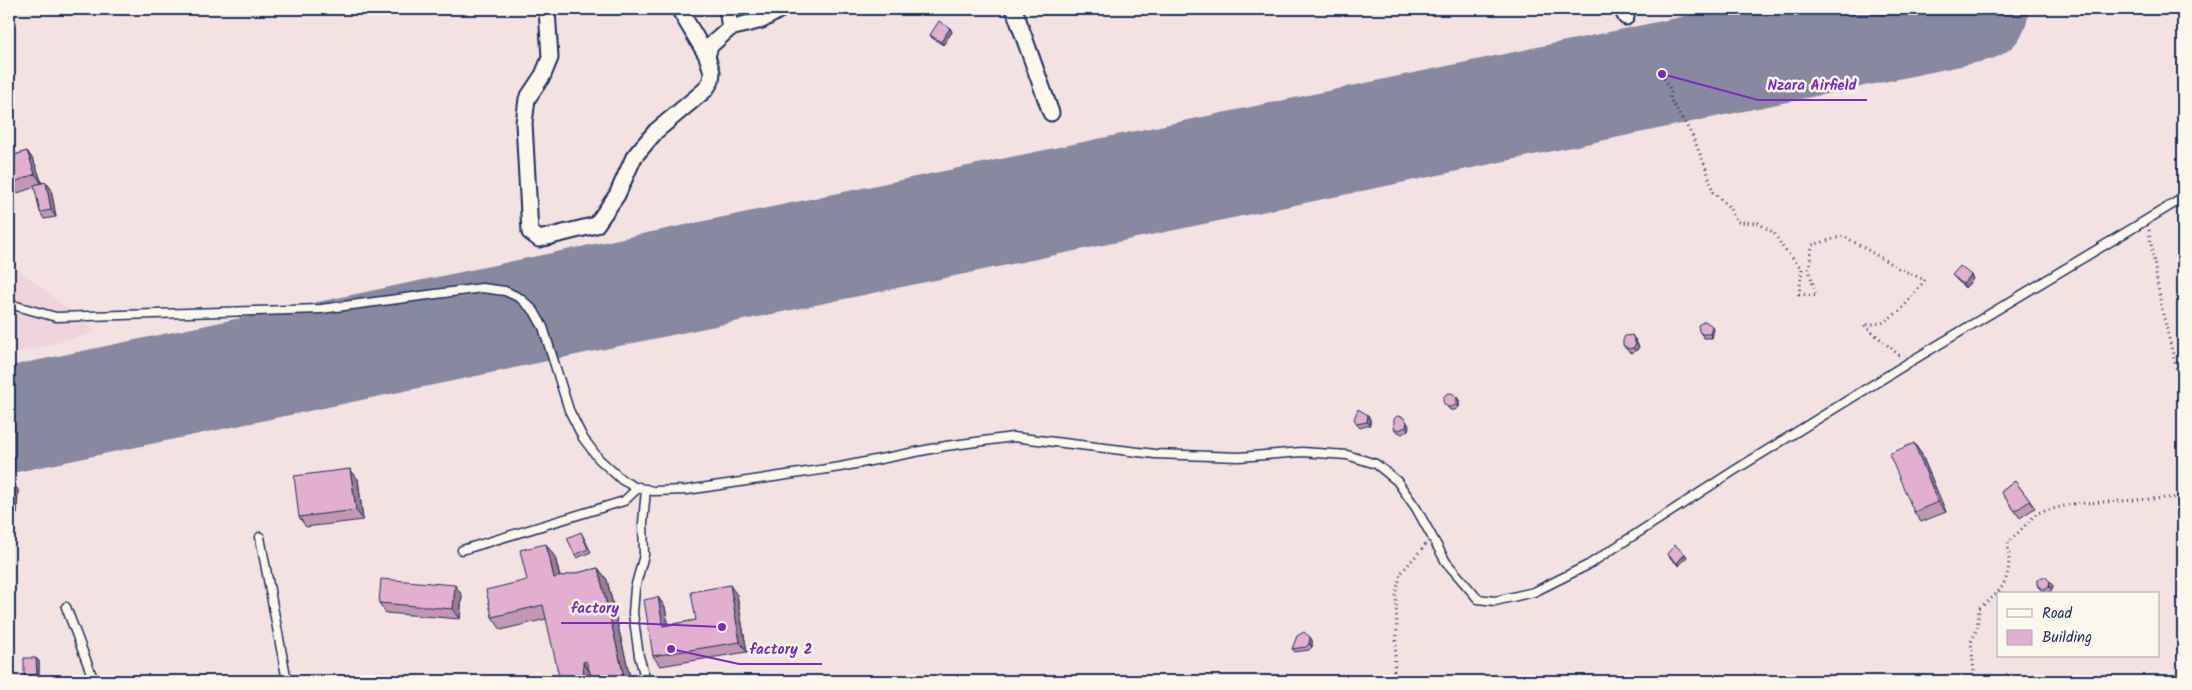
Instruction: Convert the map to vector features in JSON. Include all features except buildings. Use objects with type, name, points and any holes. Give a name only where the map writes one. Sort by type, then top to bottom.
[{"type":"street","points":[[547,9],[550,58],[543,75],[527,99],[524,123],[530,232],[540,240],[596,225],[617,195],[634,157],[656,131],[705,90],[712,80],[707,56],[680,9]]},
{"type":"street","points":[[728,9],[730,28]]},
{"type":"street","points":[[707,56],[710,46],[730,28],[762,20],[781,9]]},
{"type":"street","points":[[1014,9],[1051,113]]},
{"type":"lane","points":[[9,304],[56,317],[321,309],[482,288],[505,291],[520,298],[534,311],[543,327],[569,410],[583,438],[599,459],[622,480],[653,491],[687,490],[840,467],[946,446],[1013,437],[1155,454],[1240,457],[1302,452],[1347,455],[1376,464],[1397,481],[1416,508],[1446,562],[1478,599],[1495,600],[1534,592],[1588,565],[1735,470],[1908,363],[2183,198]]},
{"type":"lane","points":[[462,550],[624,501],[642,488]]},
{"type":"lane","points":[[642,488],[644,555],[635,588],[633,613],[638,656],[646,681]]},
{"type":"lane","points":[[260,537],[287,681]]},
{"type":"lane","points":[[66,608],[94,681]]},
{"type":"path","points":[[1662,74],[1670,91],[1670,99],[1692,135],[1706,168],[1713,192],[1728,207],[1736,222],[1758,223],[1774,232],[1784,250],[1802,269],[1799,294],[1816,296],[1809,269],[1812,245],[1844,236],[1898,268],[1925,280],[1900,311],[1882,323],[1864,325],[1908,363]]},
{"type":"path","points":[[2147,218],[2161,306],[2183,396]]},
{"type":"path","points":[[1999,592],[2006,581],[2009,557],[2008,543],[2037,513],[2072,504],[2183,496]]},
{"type":"path","points":[[1393,681],[1397,634],[1396,592],[1401,573],[1432,537]]},
{"type":"path","points":[[1975,681],[1970,642],[1977,628],[1979,608],[1997,594]]},
{"type":"shaded area","points":[[9,262],[97,332],[9,355]]},
{"type":"runway","points":[[9,420],[1976,9]]},
{"type":"place","name":"Nzara Airfield","points":[[1662,74]]},
{"type":"place","name":"factory","points":[[722,627]]},
{"type":"place","name":"factory 2","points":[[671,649]]}]
